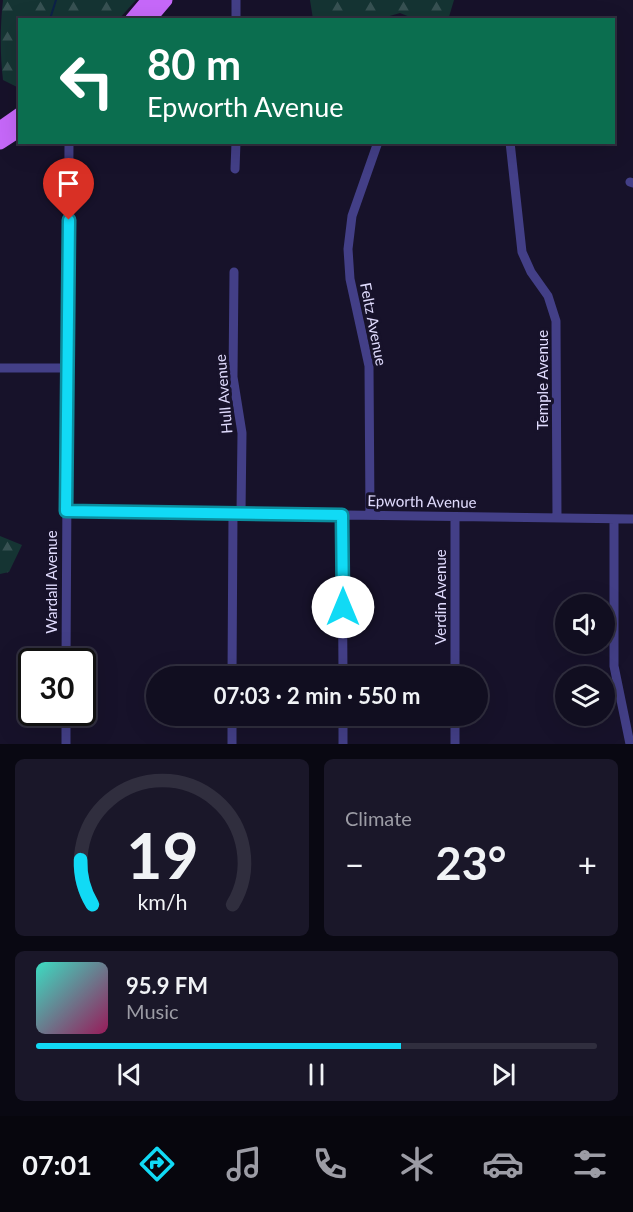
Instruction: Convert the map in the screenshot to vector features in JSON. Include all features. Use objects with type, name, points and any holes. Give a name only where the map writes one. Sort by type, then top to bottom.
[{"type":"main road","points":[[134,18],[149,0]]},
{"type":"main road","points":[[150,18],[165,0]]},
{"type":"main road","points":[[0,129],[18,116]]},
{"type":"main road","points":[[0,142],[18,130]]},
{"type":"street","points":[[236,0],[236,18]]},
{"type":"street","name":"Wardall Avenue","points":[[66,648],[69,144]]},
{"type":"street","points":[[235,169],[236,144]]},
{"type":"street","name":"Feltz Avenue","points":[[370,515],[369,366],[350,279],[348,249],[352,216],[377,144]]},
{"type":"street","name":"Temple Avenue","points":[[510,144],[522,252],[531,272],[548,296],[556,321],[557,518]]},
{"type":"street","name":"Hull Avenue","points":[[232,666],[242,433],[233,377],[234,272]]},
{"type":"street","points":[[0,368],[68,368]]},
{"type":"street","name":"Epworth Avenue","points":[[66,511],[633,519]]},
{"type":"street","points":[[342,515],[343,666]]},
{"type":"street","name":"Verdin Avenue","points":[[455,517],[455,666]]},
{"type":"street","points":[[614,519],[614,666],[630,744]]},
{"type":"street","points":[[66,726],[66,744]]},
{"type":"street","points":[[232,726],[232,744]]},
{"type":"street","points":[[343,726],[343,744]]},
{"type":"street","points":[[455,726],[455,744]]},
{"type":"green space","points":[[3,0],[136,0],[120,18],[18,18],[18,88],[3,80],[1,20]]},
{"type":"green space","points":[[310,0],[454,0],[449,18],[412,18],[400,13],[382,18],[313,18]]},
{"type":"green space","points":[[0,536],[22,545],[9,572],[0,574]]},
{"type":"waterway","points":[[50,18],[56,0]]},
{"type":"route","points":[[69,220],[66,511],[342,515],[343,607]]}]
